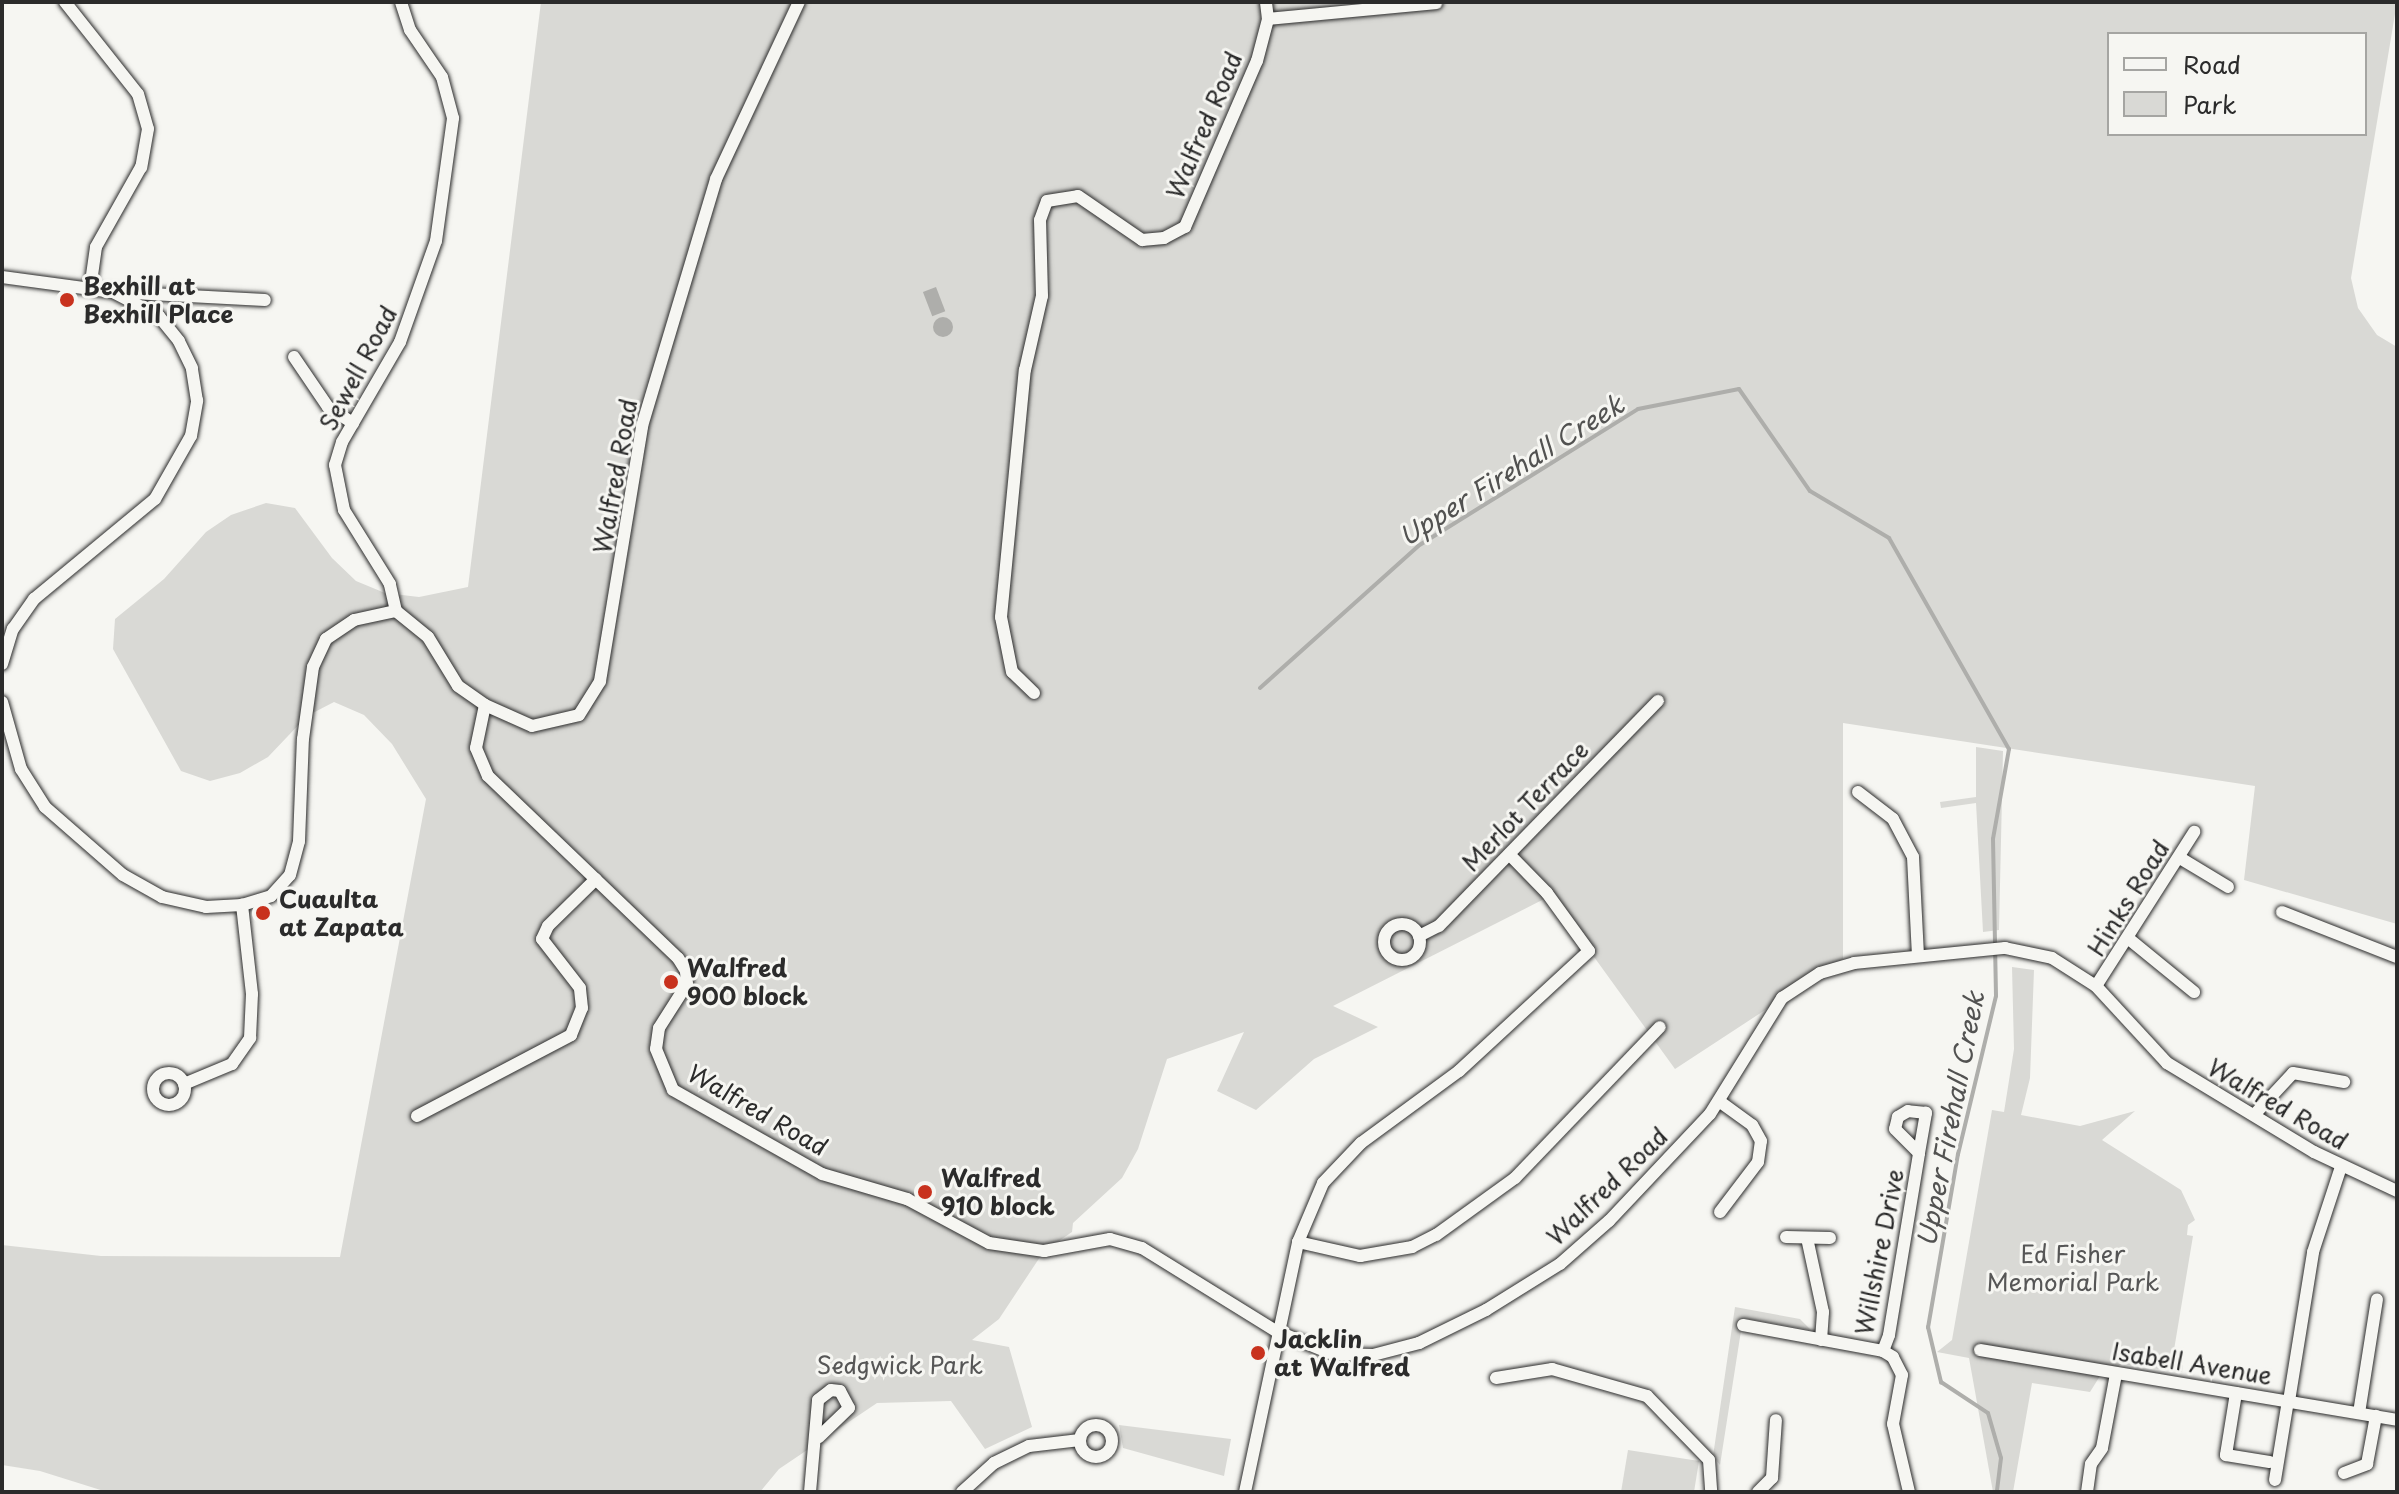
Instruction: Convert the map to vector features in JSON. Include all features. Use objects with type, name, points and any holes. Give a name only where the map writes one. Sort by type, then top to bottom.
[{"type":"street","points":[[65,2],[138,94],[148,129],[141,167],[96,247],[90,289]]},
{"type":"street","name":"Sewell Road","points":[[396,611],[390,584],[335,487],[335,465],[353,423],[400,342],[422,289],[436,241],[453,118],[442,77],[410,30],[401,2]]},
{"type":"street","name":"Walfred Road","points":[[799,2],[716,179],[642,426],[600,681],[579,715],[532,726],[485,705],[476,748],[488,776],[686,971],[687,984],[659,1028],[656,1049],[673,1090],[822,1174],[907,1199],[989,1243],[1044,1251],[1110,1239],[1142,1248],[1276,1331],[1316,1350],[1354,1357],[1419,1343],[1474,1316],[1581,1247],[1720,1102],[1774,1008],[1792,989],[1854,963],[2024,950],[2068,965],[2096,986],[2156,1054],[2341,1167],[2396,1189]]},
{"type":"street","name":"Walfred Road","points":[[1034,693],[1012,672],[1001,617],[1025,370],[1042,296],[1040,220],[1047,201],[1078,196],[1142,240],[1164,238],[1185,227],[1257,61],[1268,19],[1266,2]]},
{"type":"street","points":[[1268,19],[1436,3]]},
{"type":"street","points":[[2,277],[113,292],[265,300]]},
{"type":"street","points":[[2,664],[13,629],[34,599],[155,499],[191,436],[197,401],[192,368],[179,341],[159,316],[113,292]]},
{"type":"street","points":[[294,357],[328,407],[353,423]]},
{"type":"street","points":[[2,702],[21,769],[45,807],[123,875],[162,897],[206,907],[242,905],[271,896],[290,875],[299,841],[303,739],[313,667],[326,639],[354,620],[396,611],[428,637],[458,686],[485,705]]},
{"type":"street","name":"Merlot Terrace","points":[[1419,936],[1439,926],[1658,701]]},
{"type":"street","points":[[1858,792],[1893,819],[1913,857],[1918,956]]},
{"type":"street","name":"Hinks Road","points":[[2096,986],[2129,939],[2194,832]]},
{"type":"street","points":[[1245,1492],[1276,1331],[1309,1208],[1340,1161],[1440,1088],[1589,951],[1547,893],[1509,854]]},
{"type":"street","points":[[2180,858],[2228,887]]},
{"type":"street","points":[[417,1116],[571,1035],[582,1008],[580,988],[542,939],[548,926],[596,879]]},
{"type":"street","points":[[184,1084],[232,1064],[250,1038],[252,994],[242,905]]},
{"type":"street","points":[[2282,912],[2397,957]]},
{"type":"street","points":[[2129,939],[2194,992]]},
{"type":"street","points":[[1298,1242],[1360,1256],[1412,1247],[1436,1235],[1523,1170],[1660,1027]]},
{"type":"street","points":[[2254,1115],[2293,1073],[2344,1082]]},
{"type":"street","points":[[1720,1102],[1752,1125],[1761,1141],[1758,1162],[1720,1212]]},
{"type":"street","name":"Willshire Drive","points":[[1909,1492],[1893,1424],[1902,1375],[1893,1357],[1883,1351],[1919,1153]]},
{"type":"street","points":[[2275,1480],[2313,1252],[2341,1167]]},
{"type":"street","points":[[1786,1237],[1830,1238]]},
{"type":"street","points":[[1807,1238],[1823,1312],[1821,1340]]},
{"type":"street","points":[[2359,1413],[2377,1299]]},
{"type":"street","points":[[1743,1325],[1883,1351]]},
{"type":"street","name":"Isabell Avenue","points":[[1980,1350],[2397,1420]]},
{"type":"street","points":[[1496,1378],[1552,1369],[1647,1396],[1709,1460],[1711,1492],[1718,1492]]},
{"type":"street","points":[[2087,1492],[2091,1464],[2102,1448],[2116,1374]]},
{"type":"street","points":[[2236,1393],[2226,1455],[2269,1462]]},
{"type":"street","points":[[2344,1473],[2367,1464],[2376,1416]]},
{"type":"street","points":[[1758,1492],[1772,1478],[1776,1420]]},
{"type":"street","points":[[810,1492],[819,1437]]},
{"type":"street","points":[[962,1492],[994,1463],[1029,1446],[1080,1440]]},
{"type":"green space","name":"Sedgwick Park","points":[[541,2],[2397,2],[2351,278],[2358,308],[2377,335],[2397,347],[2397,924],[2244,880],[2255,786],[1843,723],[1843,959],[1675,1069],[1550,896],[1333,1006],[1378,1027],[1314,1059],[1256,1110],[1217,1091],[1244,1032],[1167,1059],[1138,1149],[1122,1178],[1073,1223],[1072,1232],[1044,1251],[999,1319],[972,1340],[1009,1347],[1032,1427],[985,1449],[951,1401],[877,1403],[779,1469],[760,1492],[107,1492],[40,1471],[2,1465],[2,1245],[101,1256],[340,1257],[426,799],[392,744],[364,715],[334,702],[307,716],[268,757],[240,773],[210,781],[181,771],[113,649],[115,619],[164,579],[206,532],[231,515],[266,503],[295,508],[332,558],[356,581],[385,593],[419,597],[468,587]]},
{"type":"green space","points":[[1976,747],[2003,751],[1999,930],[1983,932],[1976,803],[1941,808],[1940,802],[1976,797]]},
{"type":"green space","name":"Ed Fisher Memorial Park","points":[[2012,967],[2034,970],[2030,1078],[2021,1115],[2080,1126],[2135,1111],[2102,1140],[2181,1190],[2195,1220],[2188,1225],[2187,1235],[2193,1236],[2172,1362],[2183,1365],[2182,1372],[2122,1364],[2100,1376],[2090,1392],[2032,1383],[2013,1492],[1993,1492],[1969,1358],[1937,1352],[1952,1340],[1992,1110],[2004,1112],[2014,1049]]},
{"type":"green space","points":[[1735,1307],[1800,1319],[1811,1330],[1743,1318],[1720,1465],[1713,1456]]},
{"type":"green space","points":[[1119,1425],[1231,1439],[1224,1476],[1123,1448]]},
{"type":"green space","points":[[1628,1450],[1699,1461],[1694,1492],[1621,1492]]},
{"type":"shaded area","points":[[936,287],[945,311],[932,316],[923,292]]},
{"type":"shaded area","points":[[943,317],[950,320],[953,327],[950,334],[943,337],[936,334],[933,327],[936,320]]},
{"type":"waterway","name":"Upper Firehall Creek","points":[[1260,688],[1418,546],[1638,409],[1739,389],[1810,491],[1889,538],[2009,749],[1993,839],[1996,996],[1958,1154],[1928,1327],[1941,1382],[1988,1413],[2001,1458],[1997,1492]]},
{"type":"place","name":"Bexhill at Bexhill Place","points":[[67,300]]},
{"type":"place","name":"Cuaulta at Zapata","points":[[263,913]]},
{"type":"place","name":"Walfred 900 block","points":[[671,982]]},
{"type":"place","name":"Walfred 910 block","points":[[925,1192]]},
{"type":"place","name":"Jacklin at Walfred","points":[[1258,1353]]}]
